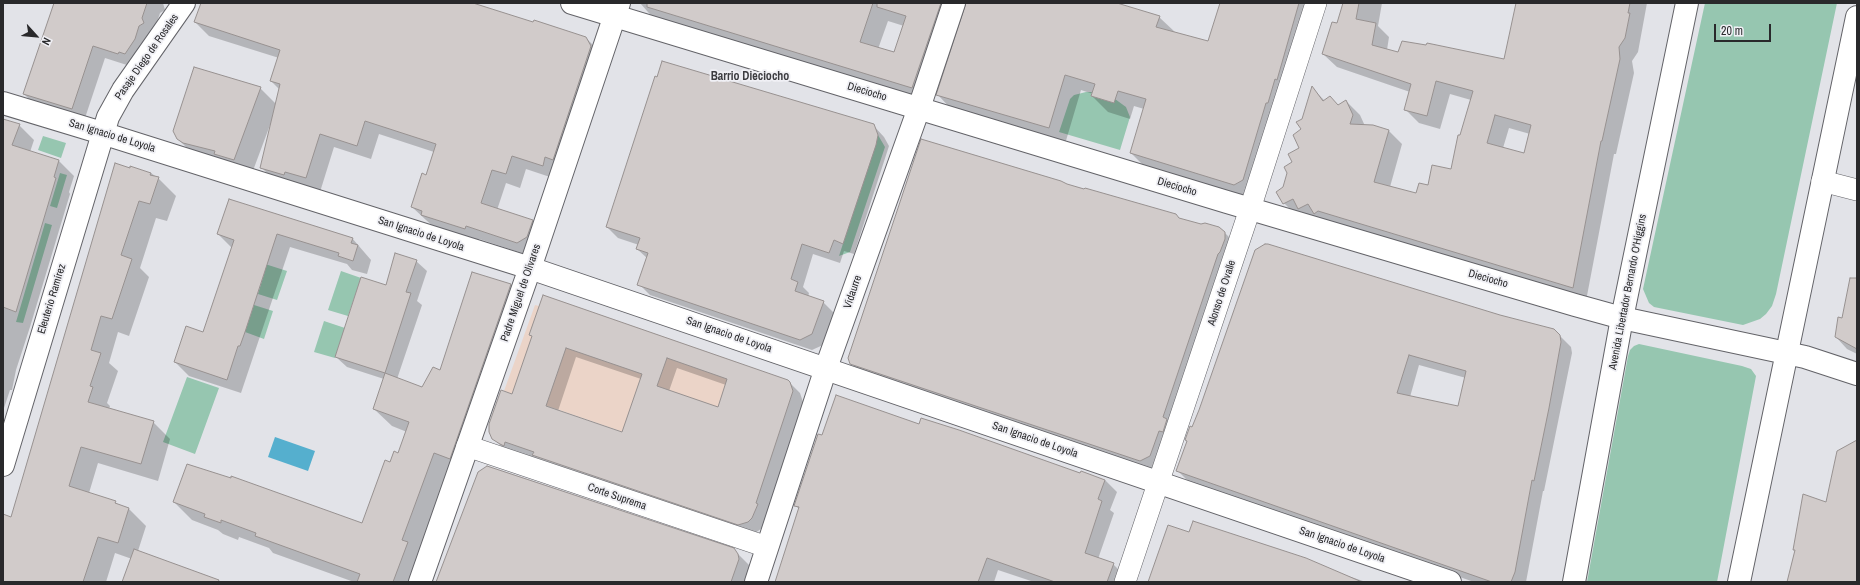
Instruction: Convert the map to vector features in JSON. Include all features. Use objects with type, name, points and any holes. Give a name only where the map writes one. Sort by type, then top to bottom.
[{"type":"street","name":"Pasaje Diego de Rosales","points":[[102,133],[108,117],[122,90],[172,22],[184,3]]},
{"type":"street","name":"Dieciocho","points":[[572,3],[617,9],[918,108],[1250,209],[1622,318],[1786,353],[1828,364],[1857,374]]},
{"type":"street","name":"Vidaurre","points":[[756,582],[826,368],[954,3]]},
{"type":"street","name":"Alonso de Ovalle","points":[[1125,582],[1250,209],[1316,3]]},
{"type":"street","name":"Avenida Libertador Bernardo O'Higgins","points":[[1574,582],[1622,318],[1687,3]]},
{"type":"street","name":"Padre Miguel de Olivares","points":[[420,582],[530,268],[617,9]]},
{"type":"street","points":[[1739,582],[1857,17]]},
{"type":"street","name":"San Ignacio de Loyola","points":[[3,103],[530,268],[1450,582]]},
{"type":"street","name":"Eleuterio Ramírez","points":[[3,465],[102,133]]},
{"type":"street","points":[[1822,181],[1857,190]]},
{"type":"street","name":"Corte Suprema","points":[[467,446],[767,547]]},
{"type":"shaded area","points":[[543,295],[742,364],[713,463],[504,391],[535,305],[539,306]]},
{"type":"green space","points":[[1705,3],[1837,3],[1776,294],[1772,306],[1766,314],[1760,319],[1743,325],[1654,307],[1649,303],[1643,289]]},
{"type":"green space","points":[[1092,92],[1091,96],[1114,103],[1115,99],[1126,107],[1130,117],[1120,150],[1059,132],[1070,99],[1074,95]]},
{"type":"green space","points":[[878,135],[885,147],[850,252],[839,256]]},
{"type":"green space","points":[[43,136],[66,143],[61,158],[38,150]]},
{"type":"green space","points":[[60,173],[67,175],[57,208],[50,206]]},
{"type":"green space","points":[[45,223],[52,225],[23,323],[16,322]]},
{"type":"green space","points":[[262,263],[287,271],[277,300],[258,294],[265,271]]},
{"type":"green space","points":[[341,271],[361,278],[348,316],[328,310]]},
{"type":"green space","points":[[254,305],[273,311],[264,339],[245,332]]},
{"type":"green space","points":[[324,321],[345,328],[335,358],[314,352]]},
{"type":"green space","points":[[1639,344],[1742,366],[1751,369],[1756,376],[1717,582],[1587,582],[1628,356],[1630,350]]},
{"type":"green space","points":[[187,377],[219,388],[195,454],[163,442]]},
{"type":"water","points":[[275,437],[315,451],[308,471],[268,457]]},
{"type":"building","points":[[54,3],[147,3],[142,18],[144,23],[139,26],[135,39],[125,54],[119,52],[118,54],[93,46],[72,109],[23,94]]},
{"type":"building","points":[[201,3],[473,3],[533,22],[534,20],[586,37],[591,46],[553,160],[545,157],[543,166],[512,156],[506,174],[492,170],[481,203],[533,220],[527,237],[517,243],[466,226],[465,229],[421,215],[422,211],[411,207],[422,173],[426,175],[436,144],[365,121],[357,146],[320,134],[306,178],[285,172],[284,175],[260,168],[280,84],[270,81],[280,50],[194,22]]},
{"type":"building","points":[[647,3],[873,3],[860,42],[894,52],[906,16],[877,7],[877,3],[941,3],[912,88],[647,7]]},
{"type":"building","points":[[966,3],[1117,3],[1160,16],[1156,27],[1208,41],[1220,3],[1299,3],[1277,80],[1275,79],[1268,103],[1266,103],[1243,180],[1234,185],[1130,153],[1146,99],[1118,91],[1114,103],[1091,96],[1095,84],[1065,75],[1049,128],[936,95]]},
{"type":"building","points":[[1343,3],[1359,3],[1356,19],[1376,23],[1372,45],[1398,52],[1402,41],[1426,45],[1427,43],[1504,59],[1516,3],[1630,3],[1628,13],[1630,13],[1625,38],[1619,47],[1620,59],[1601,141],[1573,288],[1318,211],[1314,214],[1308,204],[1298,209],[1293,199],[1283,204],[1276,192],[1283,187],[1287,173],[1284,167],[1292,162],[1288,154],[1299,148],[1293,135],[1301,129],[1296,122],[1302,119],[1312,86],[1323,101],[1330,96],[1338,105],[1346,100],[1353,115],[1350,124],[1373,125],[1389,130],[1374,182],[1416,193],[1419,183],[1428,185],[1432,165],[1451,169],[1458,135],[1460,135],[1473,91],[1436,81],[1427,116],[1404,110],[1411,84],[1322,54],[1332,22],[1337,23]],"holes":[[[1495,115],[1531,125],[1524,153],[1487,143]]]},
{"type":"building","points":[[662,61],[874,124],[878,135],[876,145],[843,244],[834,240],[829,253],[802,244],[791,279],[798,282],[795,291],[824,301],[812,334],[800,340],[637,285],[648,253],[636,249],[640,238],[606,227],[655,76],[657,77]]},
{"type":"building","points":[[194,67],[261,87],[234,160],[214,154],[215,151],[183,143],[177,139],[173,131]]},
{"type":"building","points":[[3,119],[20,124],[12,145],[59,160],[54,177],[56,178],[16,312],[3,307]]},
{"type":"building","points":[[921,139],[1084,189],[1085,188],[1176,214],[1179,218],[1219,227],[1225,232],[1225,239],[1218,254],[1163,417],[1167,419],[1163,432],[1159,431],[1150,456],[1140,461],[850,364],[848,358]]},
{"type":"building","points":[[115,163],[130,168],[130,166],[151,173],[150,175],[159,177],[150,204],[139,201],[121,255],[132,259],[112,319],[101,316],[91,350],[101,353],[90,386],[93,387],[88,402],[154,421],[141,464],[81,447],[69,486],[116,501],[115,503],[129,508],[118,543],[98,537],[83,582],[3,582],[3,514],[11,517]]},
{"type":"building","points":[[229,199],[353,238],[351,243],[358,245],[353,261],[338,256],[339,253],[277,234],[245,332],[240,346],[238,346],[227,380],[174,362],[186,326],[203,332],[234,240],[217,234]]},
{"type":"building","points":[[1265,244],[1268,244],[1500,315],[1554,329],[1560,335],[1561,342],[1549,408],[1534,481],[1532,480],[1515,572],[1511,582],[1492,582],[1176,471],[1187,441],[1185,440],[1190,426],[1192,427],[1199,410],[1255,250]],"holes":[[[1409,355],[1466,371],[1458,406],[1397,393]]]},
{"type":"building","points":[[395,253],[417,260],[406,292],[411,293],[385,373],[335,357],[361,277],[386,285]]},
{"type":"building","points":[[472,272],[511,284],[450,459],[434,453],[402,540],[408,542],[393,582],[357,582],[360,574],[255,536],[256,533],[221,520],[221,523],[204,517],[205,514],[173,502],[187,464],[231,478],[231,476],[362,523],[385,460],[390,462],[394,451],[398,453],[409,422],[373,409],[385,373],[422,387],[433,367],[440,370]]},
{"type":"building","points":[[1850,278],[1857,278],[1857,349],[1835,337],[1838,317],[1842,318]]},
{"type":"building","points":[[543,295],[788,380],[793,391],[756,503],[758,504],[752,518],[748,522],[738,525],[532,455],[534,452],[505,442],[504,446],[492,439],[489,432],[489,424],[501,390],[512,394],[532,336],[529,335]],"holes":[[[566,348],[642,374],[622,432],[546,406]],[[667,358],[727,379],[718,407],[657,386]]]},
{"type":"building","points":[[836,395],[919,424],[921,418],[959,430],[1080,473],[1081,471],[1105,480],[1098,499],[1102,501],[1085,553],[1114,563],[1107,582],[1055,582],[987,558],[978,582],[775,582],[799,507],[794,506],[818,434],[822,435]]},
{"type":"building","points":[[1857,440],[1857,582],[1787,582],[1795,550],[1793,550],[1803,494],[1826,502],[1837,451]]},
{"type":"building","points":[[487,466],[734,548],[739,559],[731,582],[436,582],[478,472]]},
{"type":"building","points":[[1193,521],[1306,558],[1362,582],[1148,582],[1168,525],[1189,532]]},
{"type":"building","points":[[134,549],[219,580],[218,582],[122,582]]},
{"type":"district","name":"Barrio Dieciocho","points":[[750,77]]}]
